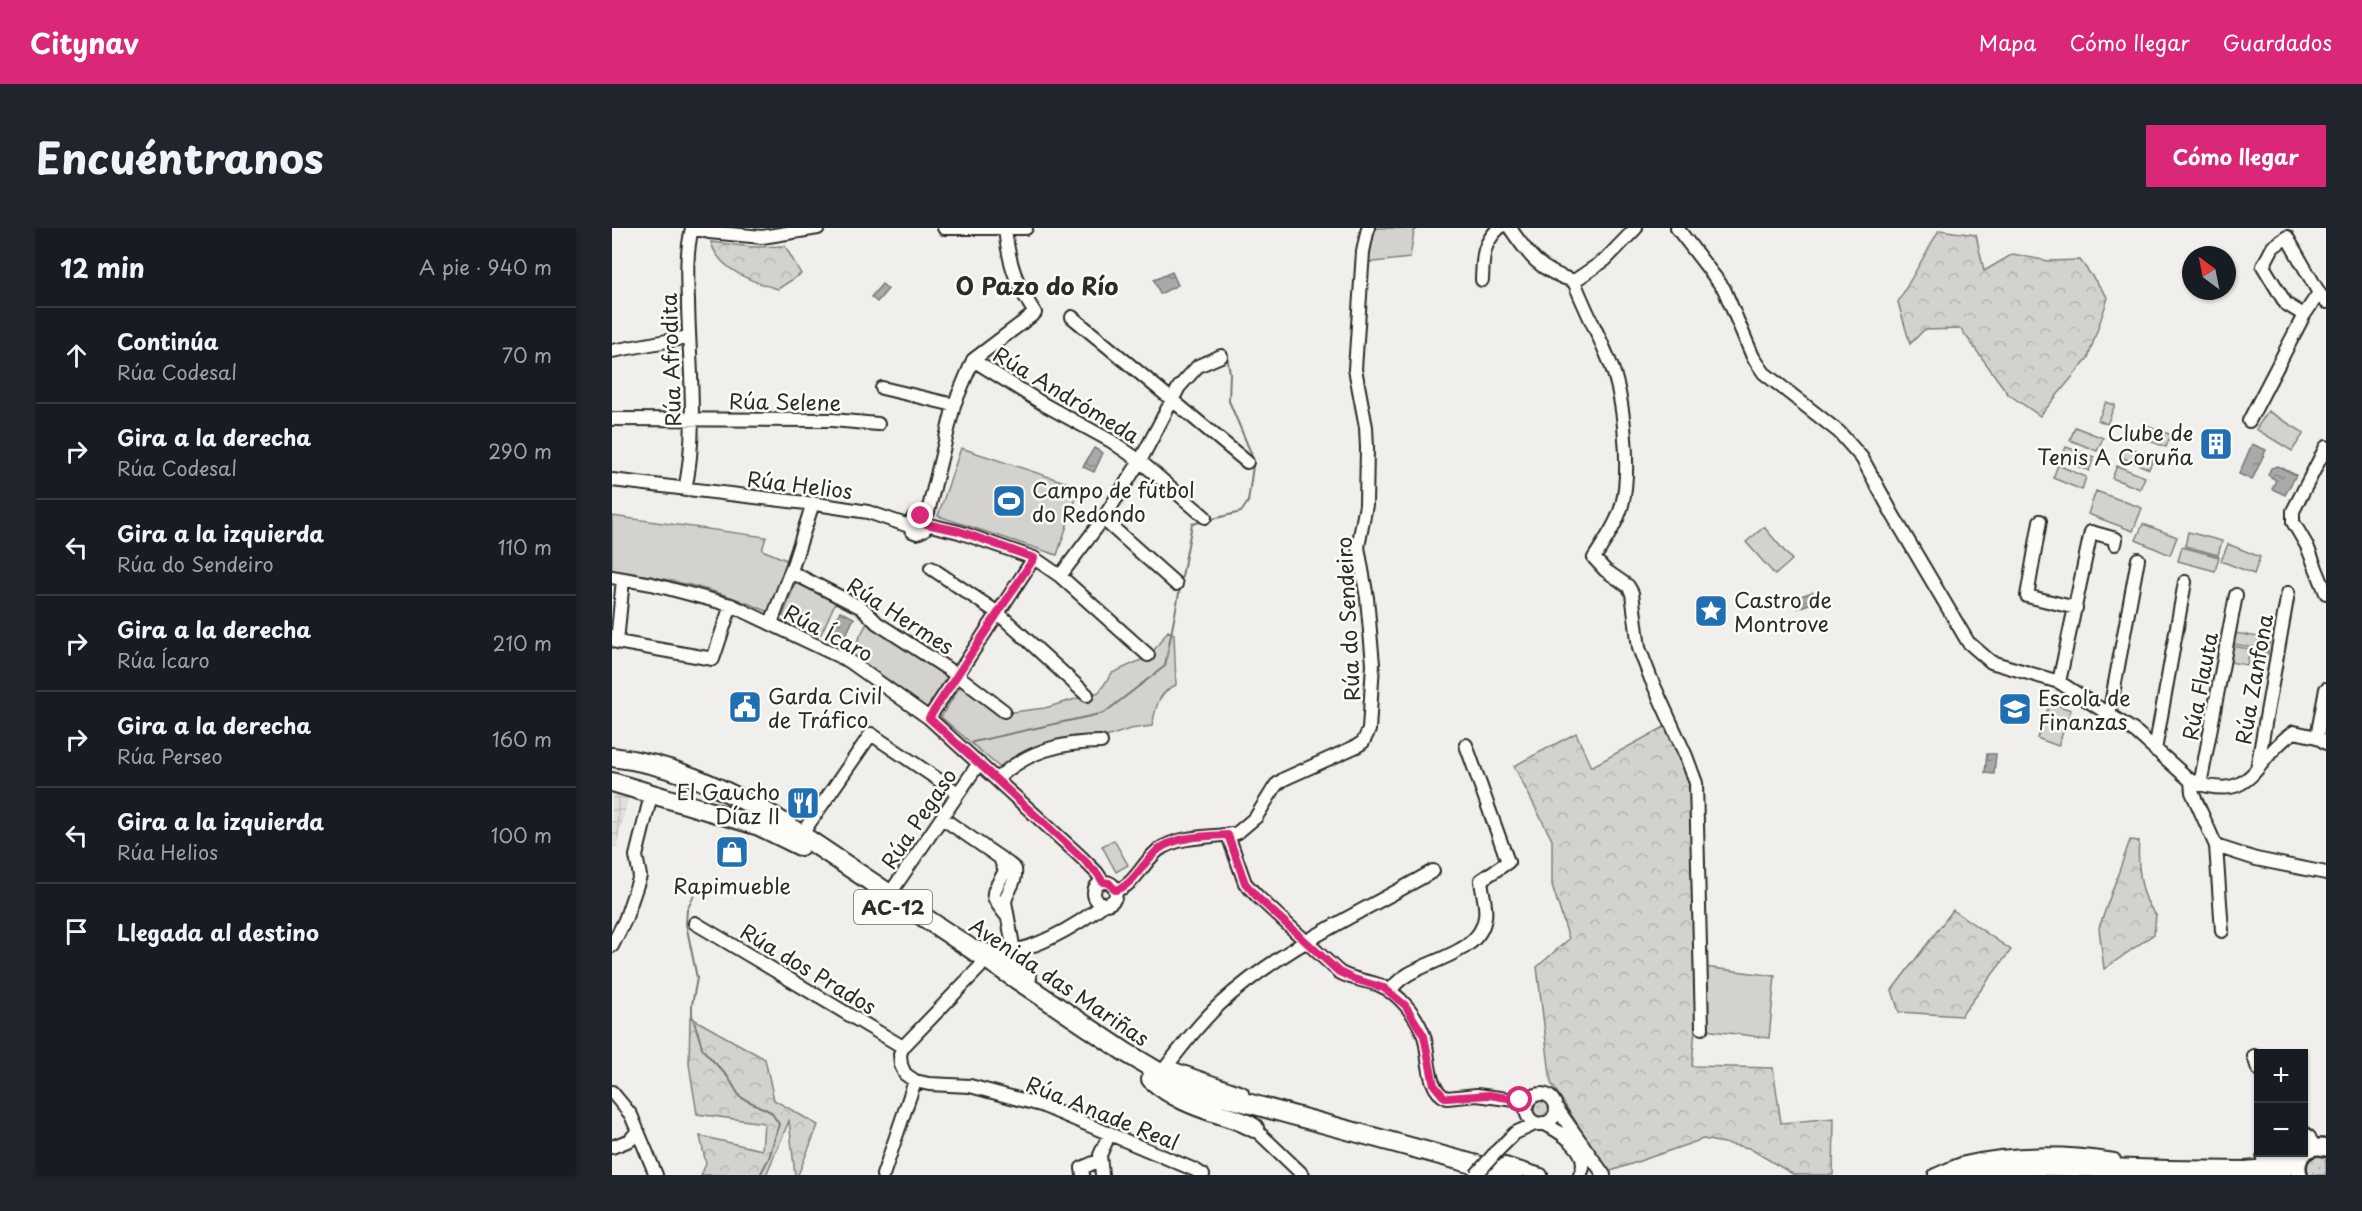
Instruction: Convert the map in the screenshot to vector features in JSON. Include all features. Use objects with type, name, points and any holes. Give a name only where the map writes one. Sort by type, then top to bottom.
[{"type":"highway","name":"Avenida das Mariñas","points":[[617,758],[682,772],[721,787],[773,816],[1162,1074],[1214,1094],[1514,1175]]},
{"type":"highway","points":[[612,776],[660,790],[669,783],[668,776],[661,770],[617,758]]},
{"type":"highway","name":"Avenida das Mariñas","points":[[612,782],[759,826],[813,852],[1106,1052],[1151,1079],[1187,1096],[1231,1111],[1467,1175]]},
{"type":"highway","points":[[738,796],[701,784],[693,785],[690,790],[691,797],[695,801],[732,813],[759,826]]},
{"type":"highway","points":[[1011,956],[1025,977],[1080,1015],[1102,1036]]},
{"type":"highway","points":[[1151,1079],[1178,1098],[1254,1128]]},
{"type":"highway","points":[[2007,1170],[2278,1158],[2313,1147]]},
{"type":"highway","points":[[1956,1175],[1979,1169],[2059,1175],[2111,1165],[2292,1171]]},
{"type":"main road","points":[[2292,1171],[2313,1147]]},
{"type":"street","points":[[693,228],[709,232],[763,233],[818,228]]},
{"type":"street","name":"Rúa Afrodita","points":[[685,490],[691,452],[692,418],[687,248],[693,228]]},
{"type":"street","points":[[944,228],[1026,228]]},
{"type":"street","name":"Rúa do Sendeiro","points":[[1099,901],[1113,900],[1115,890],[1125,886],[1161,848],[1186,840],[1237,833],[1250,823],[1270,792],[1284,779],[1357,746],[1363,742],[1369,730],[1373,664],[1367,598],[1358,547],[1366,505],[1367,448],[1366,427],[1355,369],[1363,252],[1368,228]]},
{"type":"street","points":[[1482,280],[1483,257],[1488,238],[1499,228]]},
{"type":"street","points":[[1510,228],[1530,258],[1553,275],[1574,281]]},
{"type":"street","points":[[1574,281],[1605,260],[1636,228]]},
{"type":"street","points":[[1677,228],[1724,289],[1753,357],[1764,373],[1839,432],[1862,458],[1968,642],[1991,662],[2059,682],[2136,732],[2195,783],[2216,787],[2237,785],[2256,773],[2283,740],[2294,732],[2321,740],[2326,689]]},
{"type":"street","points":[[1005,229],[1009,258],[1016,280],[1035,313],[973,360],[954,405],[925,521],[1034,558],[1060,576],[1148,655]]},
{"type":"street","points":[[2249,421],[2304,315],[2322,298],[2288,237],[2274,247],[2263,266],[2286,304],[2304,315]]},
{"type":"street","points":[[1574,281],[1612,368],[1623,418],[1628,471],[1622,507],[1609,535],[1594,558],[1605,570],[1628,586],[1632,593],[1640,648],[1650,679],[1696,783],[1702,1028]]},
{"type":"street","points":[[1072,317],[1247,462]]},
{"type":"street","points":[[612,351],[689,337]]},
{"type":"street","points":[[1060,576],[1103,519],[1140,461],[1171,400],[1189,374],[1198,366],[1221,356]]},
{"type":"street","name":"Rúa Andrómeda","points":[[973,360],[1045,405],[1111,441],[1140,461],[1205,517]]},
{"type":"street","points":[[882,388],[954,405]]},
{"type":"street","name":"Rúa Selene","points":[[612,419],[832,420],[878,424]]},
{"type":"street","points":[[2325,586],[2293,522],[2293,511],[2326,447]]},
{"type":"street","name":"Rúa Helios","points":[[612,480],[813,503],[868,512],[909,526],[914,517],[925,521]]},
{"type":"street","points":[[771,623],[791,572],[813,503]]},
{"type":"street","points":[[1103,519],[1176,585]]},
{"type":"street","points":[[2040,521],[2027,596],[2076,608]]},
{"type":"street","points":[[2059,682],[2091,532],[2116,539],[2115,544]]},
{"type":"street","points":[[929,718],[1034,558]]},
{"type":"street","points":[[2109,715],[2138,559]]},
{"type":"street","points":[[931,568],[998,613],[1087,695]]},
{"type":"street","name":"Rúa Hermes","points":[[791,572],[862,608],[877,623],[957,675],[1004,711]]},
{"type":"street","points":[[617,578],[617,642],[713,659],[732,605]]},
{"type":"street","name":"Rúa Ícaro","points":[[617,578],[652,584],[732,605],[849,661],[929,718],[1095,870],[1103,882]]},
{"type":"street","points":[[2155,750],[2185,582]]},
{"type":"street","name":"Rúa Zanfona","points":[[2256,773],[2288,593]]},
{"type":"street","name":"Rúa Flauta","points":[[2195,783],[2236,595]]},
{"type":"street","points":[[801,835],[871,734],[958,793]]},
{"type":"street","points":[[997,779],[1032,753],[1076,741],[1101,742]]},
{"type":"street","points":[[1390,992],[1396,981],[1450,955],[1479,935],[1485,917],[1481,880],[1508,862],[1466,745]]},
{"type":"street","name":"Rúa Pegaso","points":[[889,895],[979,763]]},
{"type":"street","points":[[2195,783],[2192,792],[2216,846],[2222,931]]},
{"type":"street","points":[[612,946],[625,920],[640,876],[636,856],[651,795]]},
{"type":"street","points":[[942,818],[1010,864],[1016,875],[1006,896],[1011,956],[961,942]]},
{"type":"street","points":[[1228,835],[1245,883],[1257,897],[1339,972],[1380,986],[1405,1005],[1424,1036],[1434,1085],[1438,1093],[1447,1098],[1489,1095],[1507,1099],[1565,1137],[1583,1159],[1584,1167],[1580,1175]]},
{"type":"street","points":[[2216,846],[2256,859],[2326,873]]},
{"type":"street","points":[[1166,1066],[1220,1004],[1274,962],[1307,941],[1433,871]]},
{"type":"street","points":[[1103,882],[1109,883],[1115,890]]},
{"type":"street","name":"Rúa do Sendeiro","points":[[1011,956],[1090,915],[1099,901],[1095,888],[1103,882]]},
{"type":"street","name":"Rúa dos Prados","points":[[695,923],[903,1047]]},
{"type":"street","points":[[883,1175],[915,1081],[905,1074],[901,1065],[900,1054],[903,1047],[980,967]]},
{"type":"street","points":[[1102,1036],[1117,1041],[1166,1066],[1238,1092],[1541,1175]]},
{"type":"street","name":"Rúa Anade Real","points":[[915,1081],[970,1086],[1063,1113],[1203,1175]]},
{"type":"street","points":[[612,1092],[631,1115],[656,1175]]},
{"type":"street","points":[[1476,1175],[1531,1113],[1537,1095],[1545,1095],[1552,1099],[1605,1175]]},
{"type":"street","points":[[1531,1113],[1554,1116],[1556,1107]]},
{"type":"street","points":[[1254,1128],[1301,1172]]},
{"type":"street","points":[[612,1146],[630,1140],[637,1132]]},
{"type":"street","points":[[1102,1175],[1100,1155],[1110,1134]]},
{"type":"street","points":[[1935,1175],[1964,1163],[2007,1156],[2079,1156],[2111,1165]]},
{"type":"street","points":[[1083,1175],[1082,1168],[1100,1160]]},
{"type":"shaded area","points":[[612,790],[629,796],[616,847],[612,845]]},
{"type":"green space","points":[[1371,228],[1419,228],[1414,231],[1410,258],[1365,263]]},
{"type":"green space","points":[[1939,230],[1976,235],[1984,271],[2013,254],[2048,261],[2080,260],[2108,298],[2088,358],[2040,416],[2008,394],[1961,329],[1924,330],[1910,344],[1898,302]]},
{"type":"green space","points":[[711,242],[752,247],[785,246],[801,274],[778,289],[758,283],[729,267],[715,252]]},
{"type":"green space","points":[[2106,402],[2115,405],[2107,424],[2098,420]]},
{"type":"green space","points":[[2268,411],[2304,433],[2292,451],[2256,429]]},
{"type":"green space","points":[[2144,424],[2171,435],[2166,447],[2139,437]]},
{"type":"green space","points":[[2075,427],[2103,438],[2097,451],[2070,440]]},
{"type":"green space","points":[[2126,446],[2154,457],[2149,469],[2121,457]]},
{"type":"green space","points":[[2066,447],[2094,457],[2089,471],[2061,459]]},
{"type":"green space","name":"Campo de fútbol do Redondo","points":[[961,448],[1080,487],[1057,555],[938,516]]},
{"type":"green space","points":[[2058,465],[2086,477],[2082,490],[2053,478]]},
{"type":"green space","points":[[2117,466],[2145,477],[2140,489],[2112,478]]},
{"type":"green space","points":[[2096,491],[2142,508],[2133,531],[2088,514]]},
{"type":"green space","points":[[612,516],[766,537],[762,550],[789,561],[769,612],[731,597],[692,586],[612,571]]},
{"type":"green space","points":[[2143,524],[2177,537],[2170,555],[2136,540]]},
{"type":"green space","points":[[1764,527],[1792,560],[1775,575],[1746,542]]},
{"type":"green space","points":[[2188,532],[2222,541],[2218,555],[2185,546]]},
{"type":"green space","points":[[2228,544],[2260,557],[2254,574],[2221,561]]},
{"type":"green space","points":[[2182,547],[2219,557],[2215,571],[2178,561]]},
{"type":"green space","points":[[796,581],[836,601],[821,634],[783,616]]},
{"type":"green space","points":[[867,623],[949,676],[928,710],[851,653]]},
{"type":"green space","points":[[1168,631],[1174,634],[1176,685],[1161,697],[1156,707],[1152,726],[1130,729],[1103,738],[1075,736],[1023,753],[1010,763],[999,767],[941,717],[962,683],[997,714],[1045,708],[1099,692],[1112,673],[1152,653]]},
{"type":"green space","points":[[2235,633],[2259,637],[2257,648],[2233,644]]},
{"type":"green space","points":[[2232,646],[2250,649],[2247,665],[2229,662]]},
{"type":"green space","points":[[2050,703],[2071,710],[2058,746],[2037,738]]},
{"type":"green space","points":[[1666,726],[1691,783],[1698,992],[1692,1066],[1773,1068],[1781,1123],[1834,1118],[1833,1175],[1794,1175],[1749,1148],[1703,1139],[1608,1172],[1551,1083],[1537,967],[1569,939],[1552,885],[1552,840],[1514,766],[1576,733],[1591,767]]},
{"type":"green space","points":[[1114,840],[1128,865],[1116,872],[1102,846]]},
{"type":"green space","points":[[2130,840],[2139,841],[2143,890],[2146,900],[2156,915],[2154,934],[2104,969],[2099,928]]},
{"type":"green space","points":[[1953,910],[2011,950],[1961,1016],[1899,1012],[1892,990]]},
{"type":"green space","points":[[1704,967],[1775,976],[1769,1038],[1712,1031],[1704,1023]]},
{"type":"green space","points":[[690,1017],[765,1059],[774,1100],[818,1125],[798,1175],[795,1175],[789,1121],[766,1175],[701,1175],[706,1164],[700,1136],[762,1150],[764,1123],[697,1114],[689,1064]]},
{"type":"green space","points":[[1542,1101],[1548,1103],[1550,1109],[1548,1115],[1542,1117],[1536,1115],[1534,1109],[1536,1103]]},
{"type":"green space","points":[[2319,1155],[2326,1157],[2326,1175],[2307,1175],[2305,1167],[2308,1160]]},
{"type":"water","points":[[1172,272],[1178,285],[1160,294],[1154,280]]},
{"type":"water","points":[[882,284],[888,289],[877,302],[871,297]]},
{"type":"water","points":[[2252,444],[2266,450],[2252,480],[2239,474]]},
{"type":"water","points":[[1094,448],[1103,453],[1094,472],[1083,467]]},
{"type":"water","points":[[2278,466],[2296,475],[2285,495],[2272,489],[2276,480],[2268,475],[2271,468]]},
{"type":"water","points":[[1813,592],[1817,601],[1798,608],[1795,598]]},
{"type":"water","points":[[840,611],[854,618],[844,639],[830,633]]},
{"type":"water","points":[[2259,638],[2270,640],[2267,657],[2262,656],[2261,662],[2255,661]]},
{"type":"water","points":[[1987,754],[1996,754],[1994,774],[1985,773]]},
{"type":"waterway","points":[[1181,582],[1192,524],[1241,512],[1248,502],[1253,466],[1251,453],[1229,401],[1230,373],[1227,356]]},
{"type":"waterway","points":[[973,742],[1104,713],[1165,666],[1180,588]]},
{"type":"waterway","points":[[699,884],[687,910],[686,924],[697,978],[692,1015],[703,1050],[728,1077],[740,1097],[771,1112],[779,1124],[769,1158],[760,1175]]},
{"type":"place","name":"Clube de Tenis A Coruña","points":[[2216,444]]},
{"type":"place","name":"Campo de fútbol do Redondo","points":[[1009,501]]},
{"type":"place","name":"Castro de Montrove","points":[[1711,611]]},
{"type":"place","name":"Garda Civil de Tráfico","points":[[745,707]]},
{"type":"place","name":"Escola de Finanzas","points":[[2015,709]]},
{"type":"place","name":"El Gaucho Díaz II","points":[[803,803]]},
{"type":"place","name":"Rapimueble","points":[[732,852]]},
{"type":"district","name":"O Pazo do Río","points":[[1037,285]]},
{"type":"route","points":[[921,516],[926,524],[959,531],[1034,558],[929,718],[1081,857],[1103,882],[1109,883],[1115,890],[1125,886],[1161,848],[1186,840],[1228,835],[1245,883],[1257,897],[1339,972],[1384,988],[1405,1005],[1424,1036],[1434,1085],[1438,1093],[1447,1098],[1489,1095],[1520,1100]]}]
